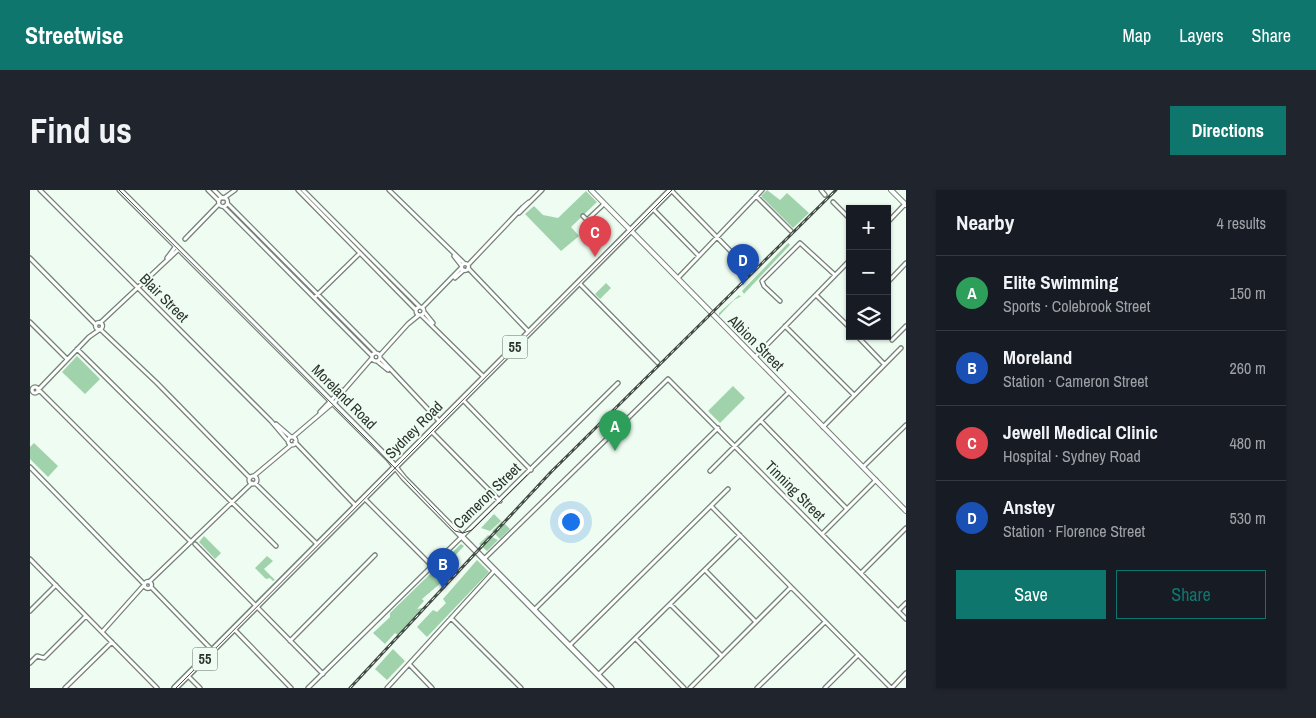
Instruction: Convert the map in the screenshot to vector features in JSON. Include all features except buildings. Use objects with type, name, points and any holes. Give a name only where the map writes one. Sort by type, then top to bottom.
[{"type":"highway","name":"Sydney Road","points":[[175,688],[671,190]]},
{"type":"main road","name":"Moreland Road","points":[[120,190],[611,688]]},
{"type":"street","name":"Blair Street","points":[[40,190],[356,506]]},
{"type":"street","points":[[208,190],[223,202],[440,422]]},
{"type":"street","points":[[214,190],[223,202]]},
{"type":"street","points":[[298,190],[485,377]]},
{"type":"street","points":[[302,190],[316,206]]},
{"type":"street","points":[[389,190],[529,333]]},
{"type":"street","points":[[102,632],[138,594],[193,543],[282,450],[332,403],[420,311],[542,190]]},
{"type":"street","name":"Albion Street","points":[[591,190],[906,510]]},
{"type":"street","points":[[671,190],[748,269]]},
{"type":"street","points":[[678,278],[762,190]]},
{"type":"street","points":[[821,190],[826,195]]},
{"type":"street","points":[[891,190],[906,205],[891,218]]},
{"type":"street","points":[[186,239],[234,191]]},
{"type":"street","points":[[756,196],[791,231]]},
{"type":"street","points":[[833,202],[846,215]]},
{"type":"street","points":[[584,216],[588,220],[604,204]]},
{"type":"street","points":[[652,208],[699,256]]},
{"type":"street","points":[[780,301],[764,286],[762,281],[800,243],[835,275]]},
{"type":"street","points":[[30,398],[34,390],[177,248]]},
{"type":"street","points":[[316,296],[361,251]]},
{"type":"street","points":[[30,258],[318,545]]},
{"type":"street","points":[[891,279],[906,263]]},
{"type":"street","points":[[755,357],[846,264]]},
{"type":"street","points":[[578,283],[658,363]]},
{"type":"street","points":[[816,294],[846,324]]},
{"type":"street","points":[[30,322],[67,359]]},
{"type":"street","points":[[785,326],[854,395]]},
{"type":"street","points":[[892,340],[906,326]]},
{"type":"street","points":[[862,340],[884,364]]},
{"type":"street","points":[[823,427],[900,348]]},
{"type":"street","points":[[77,349],[276,546]]},
{"type":"street","name":"Tinning Street","points":[[484,559],[668,379],[906,619]]},
{"type":"street","name":"Cameron Street","points":[[308,688],[618,383]]},
{"type":"street","points":[[332,403],[348,385]]},
{"type":"street","points":[[34,390],[48,398],[323,674]]},
{"type":"street","points":[[710,471],[789,392]]},
{"type":"street","points":[[462,400],[531,470]]},
{"type":"street","name":"Blair Street","points":[[271,421],[288,441],[293,441]]},
{"type":"street","points":[[760,421],[847,509]]},
{"type":"street","points":[[863,467],[906,425]]},
{"type":"street","points":[[534,610],[718,428]]},
{"type":"street","points":[[431,431],[500,501]]},
{"type":"street","points":[[282,450],[288,441]]},
{"type":"street","points":[[30,467],[212,651]]},
{"type":"street","points":[[822,534],[876,480]]},
{"type":"street","points":[[569,646],[728,489]]},
{"type":"street","points":[[364,498],[432,566]]},
{"type":"street","points":[[711,506],[891,688],[906,673]]},
{"type":"street","points":[[861,573],[906,528]]},
{"type":"street","points":[[598,675],[740,535]]},
{"type":"street","points":[[290,641],[375,555]]},
{"type":"street","points":[[30,559],[157,688]]},
{"type":"street","points":[[387,688],[495,570]]},
{"type":"street","points":[[705,570],[756,622]]},
{"type":"street","points":[[30,611],[56,585]]},
{"type":"street","points":[[690,688],[792,588]]},
{"type":"street","points":[[898,611],[906,603]]},
{"type":"street","points":[[670,604],[722,656]]},
{"type":"street","points":[[30,663],[37,656],[44,658],[86,616]]},
{"type":"street","points":[[451,618],[521,688]]},
{"type":"street","points":[[758,688],[825,622]]},
{"type":"street","points":[[234,629],[292,688]]},
{"type":"street","points":[[635,638],[684,688]]},
{"type":"street","points":[[65,688],[112,642]]},
{"type":"street","points":[[825,688],[858,656]]},
{"type":"street","points":[[410,665],[432,688]]},
{"type":"street","points":[[188,676],[200,688]]},
{"type":"green space","points":[[767,190],[780,200],[787,193],[809,213],[793,228],[761,196]]},
{"type":"green space","points":[[586,191],[597,202],[571,227],[579,236],[561,251],[525,214],[534,206],[543,215],[558,218]]},
{"type":"green space","points":[[788,243],[790,245],[744,294],[742,291]]},
{"type":"green space","points":[[606,283],[611,288],[600,299],[595,294]]},
{"type":"green space","points":[[739,295],[741,297],[734,300],[719,316],[719,313]]},
{"type":"green space","points":[[77,356],[100,379],[85,394],[62,372]]},
{"type":"green space","points":[[733,386],[745,398],[720,423],[708,411]]},
{"type":"green space","points":[[34,443],[58,466],[48,477],[30,459],[30,447]]},
{"type":"green space","points":[[494,514],[501,521],[490,531],[481,528]]},
{"type":"green space","points":[[502,521],[510,529],[500,539],[492,531]]},
{"type":"green space","points":[[488,535],[498,540],[487,551],[479,544]]},
{"type":"green space","points":[[204,536],[221,553],[215,559],[199,542]]},
{"type":"green space","points":[[461,544],[464,546],[436,576],[442,582],[422,599],[424,601],[417,609],[426,607],[399,636],[395,633],[385,644],[373,633],[390,617],[390,613]]},
{"type":"green space","points":[[267,556],[273,561],[264,569],[275,580],[273,581],[270,578],[266,579],[255,568]]},
{"type":"green space","points":[[477,560],[489,572],[427,637],[417,627],[433,610],[437,612],[446,603],[443,599]]},
{"type":"green space","points":[[393,649],[405,661],[387,680],[375,669]]},
{"type":"tram line","points":[[119,190],[370,442],[455,531],[463,533],[472,530],[527,475]]},
{"type":"tram line","points":[[176,688],[672,190]]},
{"type":"railway","points":[[350,688],[551,472],[836,190]]},
{"type":"place","name":"Jewell Medical Clinic","points":[[595,257]]},
{"type":"place","name":"Anstey","points":[[743,285]]},
{"type":"place","name":"Elite Swimming","points":[[615,451]]},
{"type":"place","name":"Moreland","points":[[443,589]]}]
